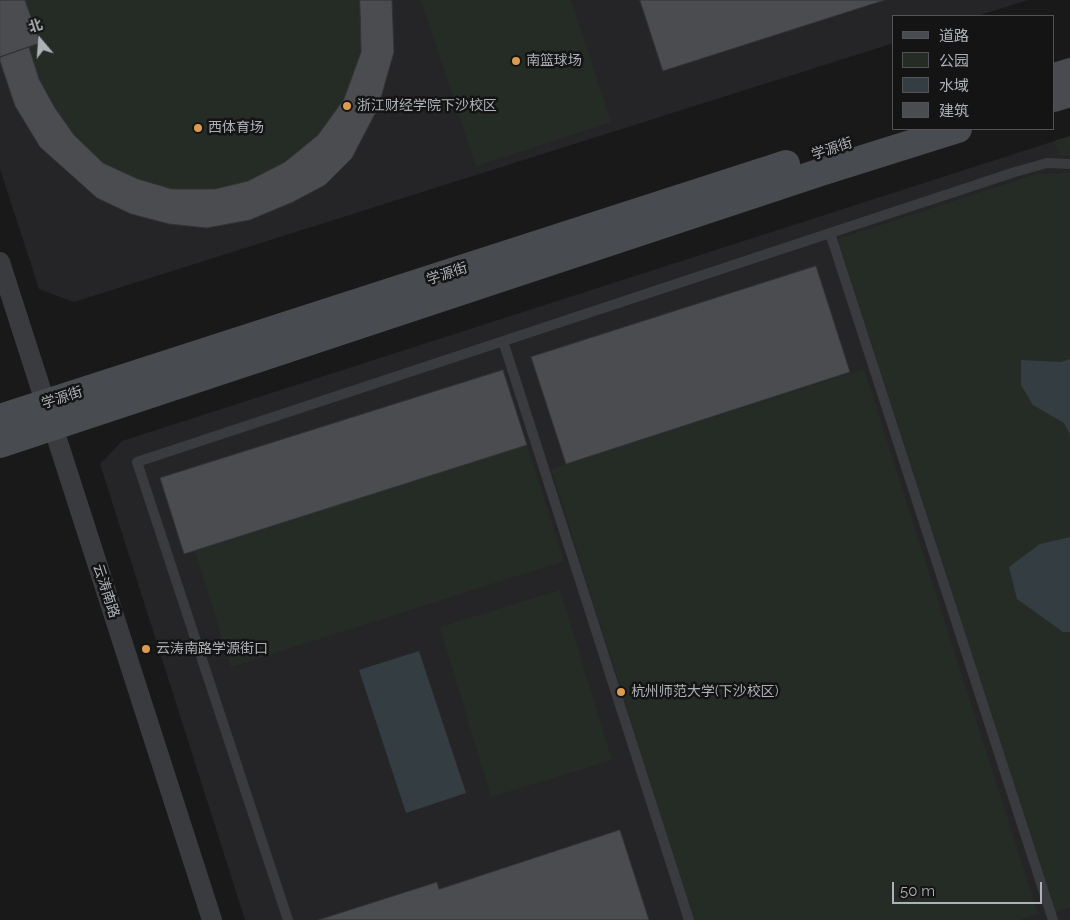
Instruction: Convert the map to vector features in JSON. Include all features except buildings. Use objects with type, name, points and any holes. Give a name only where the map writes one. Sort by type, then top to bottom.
[{"type":"main road","points":[[1055,77],[1070,72]]},
{"type":"main road","points":[[1055,98],[1070,93]]},
{"type":"main road","name":"学源街","points":[[0,418],[50,416],[892,130]]},
{"type":"main road","points":[[0,444],[50,416],[955,130]]},
{"type":"street","name":"云涛南路","points":[[0,262],[212,920]]},
{"type":"lane","points":[[288,920],[136,462],[1023,170],[1047,163],[1070,164]]},
{"type":"lane","points":[[830,233],[1053,920]]},
{"type":"lane","points":[[503,341],[689,920]]},
{"type":"shaded area","name":"浙江财经学院下沙校区","points":[[0,0],[1028,0],[980,15],[892,15],[892,44],[74,302],[39,289],[0,169]]},
{"type":"shaded area","name":"杭州师范大学(下沙校区)","points":[[1070,136],[1070,920],[245,920],[100,464],[122,441]]},
{"type":"green space","name":"西体育场","points":[[0,0],[392,0],[378,108],[352,158],[325,185],[293,202],[250,220],[169,224],[131,214],[97,198],[40,147],[15,106],[0,61]]},
{"type":"green space","name":"南篮球场","points":[[421,0],[571,0],[611,122],[476,166]]},
{"type":"green space","points":[[1070,136],[1070,156],[1059,155],[1054,141]]},
{"type":"green space","points":[[1070,173],[1070,907],[1055,912],[838,239],[1036,174]]},
{"type":"green space","points":[[864,369],[1038,914],[1019,920],[694,920],[551,469]]},
{"type":"green space","points":[[527,445],[564,561],[231,667],[195,551]]},
{"type":"green space","points":[[560,590],[612,760],[491,797],[440,627]]},
{"type":"water","points":[[1070,359],[1070,434],[1064,423],[1033,405],[1021,385],[1021,360],[1061,362]]},
{"type":"water","points":[[1070,537],[1070,632],[1063,632],[1017,599],[1009,567],[1040,544]]},
{"type":"water","points":[[419,651],[466,793],[406,813],[359,670]]},
{"type":"place","name":"南篮球场","points":[[516,61]]},
{"type":"place","name":"浙江财经学院下沙校区","points":[[347,106]]},
{"type":"place","name":"西体育场","points":[[198,128]]},
{"type":"place","name":"云涛南路学源街口","points":[[146,649]]},
{"type":"place","name":"杭州师范大学(下沙校区)","points":[[621,692]]}]
